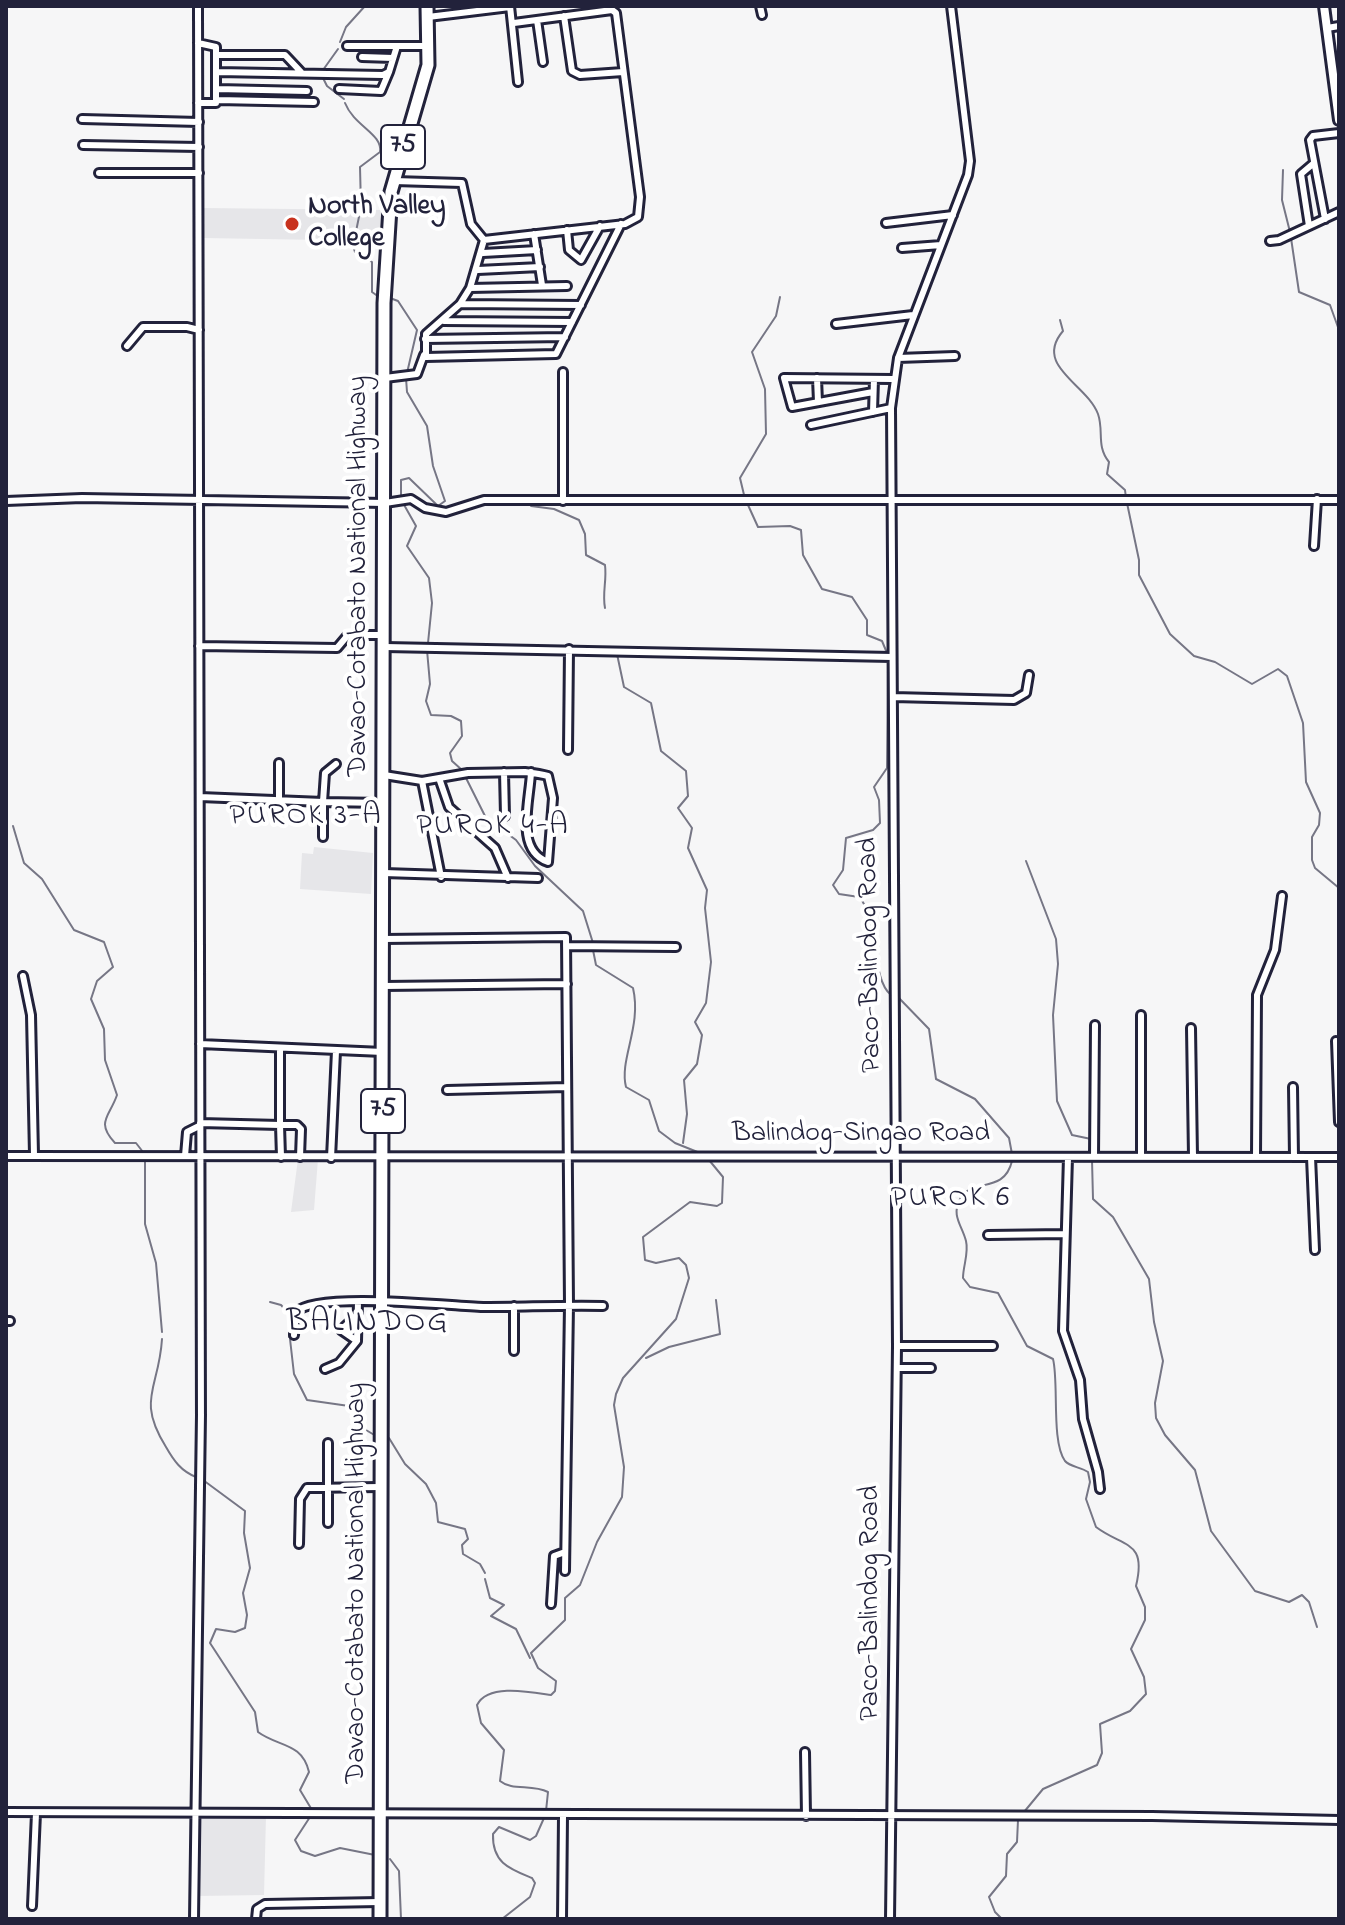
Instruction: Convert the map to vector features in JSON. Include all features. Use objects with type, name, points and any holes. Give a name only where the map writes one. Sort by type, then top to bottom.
[{"type":"highway","name":"Davao-Cotabato National Highway","points":[[380,1919],[384,290],[388,214],[394,181],[425,78],[429,46],[428,12]]},
{"type":"main road","points":[[1324,6],[1339,120]]},
{"type":"street","points":[[194,1919],[200,1156],[198,6]]},
{"type":"street","points":[[428,12],[510,6],[518,82]]},
{"type":"street","points":[[760,6],[762,15]]},
{"type":"street","name":"Paco-Balindog Road","points":[[890,1919],[897,1368],[891,408],[898,358],[953,215],[970,161],[951,6]]},
{"type":"street","points":[[484,240],[621,224],[636,220],[640,205],[615,11],[514,23]]},
{"type":"street","points":[[564,16],[572,71],[580,75],[623,72]]},
{"type":"street","points":[[537,20],[543,62]]},
{"type":"street","points":[[1327,28],[1339,26]]},
{"type":"street","points":[[198,43],[214,45],[217,55],[217,100]]},
{"type":"street","points":[[347,46],[429,46]]},
{"type":"street","points":[[339,89],[381,91],[397,46]]},
{"type":"street","points":[[217,55],[285,55],[301,72]]},
{"type":"street","points":[[362,57],[393,58]]},
{"type":"street","points":[[217,72],[389,72]]},
{"type":"street","points":[[217,89],[307,91]]},
{"type":"street","points":[[198,103],[217,100],[314,102]]},
{"type":"street","points":[[82,119],[199,122]]},
{"type":"street","points":[[1325,219],[1310,138],[1339,133]]},
{"type":"street","points":[[83,145],[199,147]]},
{"type":"street","points":[[1309,226],[1301,176],[1314,163]]},
{"type":"street","points":[[99,173],[199,173]]},
{"type":"street","points":[[385,378],[417,374],[429,331],[460,304],[470,288],[483,253],[484,240],[471,224],[462,183],[394,181]]},
{"type":"street","points":[[1270,241],[1339,212]]},
{"type":"street","points":[[886,223],[953,215]]},
{"type":"street","points":[[424,355],[552,356],[558,352],[621,224]]},
{"type":"street","points":[[567,230],[569,250],[581,260],[600,226]]},
{"type":"street","points":[[534,234],[542,285]]},
{"type":"street","points":[[902,248],[941,245]]},
{"type":"street","points":[[483,253],[537,250]]},
{"type":"street","points":[[478,270],[540,267]]},
{"type":"street","points":[[470,288],[567,286]]},
{"type":"street","points":[[460,304],[581,305]]},
{"type":"street","points":[[836,324],[913,315]]},
{"type":"street","points":[[442,321],[572,322]]},
{"type":"street","points":[[127,346],[146,327],[199,330]]},
{"type":"street","points":[[425,339],[565,337]]},
{"type":"street","points":[[898,358],[955,356]]},
{"type":"street","points":[[563,372],[563,501]]},
{"type":"street","points":[[873,392],[792,407],[784,378],[893,379]]},
{"type":"street","points":[[817,378],[818,402]]},
{"type":"street","points":[[873,412],[874,379]]},
{"type":"street","points":[[811,425],[891,408]]},
{"type":"street","points":[[6,501],[82,498],[385,503],[411,499],[425,508],[446,512],[484,500],[1339,500]]},
{"type":"street","points":[[1314,546],[1317,499]]},
{"type":"street","points":[[199,646],[337,648],[348,635],[385,641],[569,649],[892,657]]},
{"type":"street","points":[[568,750],[569,649]]},
{"type":"street","points":[[893,697],[1014,700],[1026,693],[1029,675]]},
{"type":"street","points":[[279,763],[279,800]]},
{"type":"street","points":[[323,837],[325,773],[336,764]]},
{"type":"street","points":[[504,772],[505,816]]},
{"type":"street","points":[[384,775],[422,781],[463,773],[531,772],[548,776],[552,782],[547,862],[533,854],[527,843],[531,772]]},
{"type":"street","points":[[439,778],[449,807],[495,848],[508,878]]},
{"type":"street","points":[[422,781],[441,877]]},
{"type":"street","points":[[200,797],[384,803]]},
{"type":"street","points":[[384,873],[538,878]]},
{"type":"street","points":[[1256,1157],[1257,995],[1275,950],[1282,896]]},
{"type":"street","points":[[383,939],[566,937],[569,1305],[565,1571]]},
{"type":"street","points":[[566,946],[676,947]]},
{"type":"street","points":[[23,976],[31,1015],[34,1155]]},
{"type":"street","points":[[383,986],[567,984]]},
{"type":"street","points":[[1141,1015],[1141,1157]]},
{"type":"street","points":[[1094,1157],[1095,1025]]},
{"type":"street","points":[[1191,1028],[1193,1157]]},
{"type":"street","points":[[1336,1041],[1339,1122]]},
{"type":"street","points":[[200,1044],[383,1052]]},
{"type":"street","points":[[280,1048],[281,1157]]},
{"type":"street","points":[[331,1158],[336,1051]]},
{"type":"street","points":[[447,1090],[567,1087]]},
{"type":"street","points":[[1293,1087],[1294,1157]]},
{"type":"street","points":[[185,1156],[187,1132],[200,1125],[280,1125],[300,1126],[300,1157]]},
{"type":"street","name":"Balindog-Singao Road","points":[[6,1156],[382,1159],[568,1156],[897,1159],[1339,1157]]},
{"type":"street","points":[[1068,1157],[1064,1337],[1080,1380],[1083,1419],[1100,1489]]},
{"type":"street","points":[[1311,1157],[1315,1250]]},
{"type":"street","points":[[988,1235],[1065,1234]]},
{"type":"street","points":[[294,1335],[294,1317],[301,1307],[358,1302],[603,1306]]},
{"type":"street","points":[[325,1369],[339,1363],[357,1341],[358,1302]]},
{"type":"street","points":[[514,1306],[514,1351]]},
{"type":"street","points":[[357,1341],[341,1330],[358,1314]]},
{"type":"street","points":[[897,1346],[993,1346]]},
{"type":"street","points":[[897,1368],[931,1368]]},
{"type":"street","points":[[328,1443],[328,1523]]},
{"type":"street","points":[[299,1544],[302,1494],[310,1487],[382,1487]]},
{"type":"street","points":[[551,1604],[554,1556],[565,1552]]},
{"type":"street","points":[[805,1752],[806,1816]]},
{"type":"street","points":[[6,1812],[1339,1820]]},
{"type":"street","points":[[32,1906],[36,1813]]},
{"type":"street","points":[[562,1919],[563,1816]]},
{"type":"street","points":[[256,1919],[257,1909],[265,1904],[380,1902]]},
{"type":"shaded area","name":"North Valley College","points":[[204,208],[382,210],[379,241],[204,238]]},
{"type":"shaded area","points":[[314,847],[373,853],[371,894],[300,889],[302,853],[313,854]]},
{"type":"shaded area","points":[[298,1159],[318,1159],[314,1210],[291,1212]]},
{"type":"shaded area","points":[[198,1814],[266,1816],[264,1895],[197,1896]]},
{"type":"waterway","points":[[340,42],[346,27],[365,6]]},
{"type":"waterway","points":[[323,70],[338,49]]},
{"type":"waterway","points":[[322,76],[327,86],[344,99]]},
{"type":"waterway","points":[[345,103],[380,146],[380,152],[360,167],[361,207],[353,246],[355,252],[372,262],[372,292],[379,297]]},
{"type":"waterway","points":[[1283,170],[1282,200],[1290,232]]},
{"type":"waterway","points":[[1291,238],[1299,292],[1330,305],[1339,330]]},
{"type":"waterway","points":[[745,499],[740,478],[766,434],[765,389],[752,352],[776,316],[780,297]]},
{"type":"waterway","points":[[390,298],[398,301],[417,330],[407,373]]},
{"type":"waterway","points":[[1060,320],[1063,331],[1055,343],[1054,355],[1058,365],[1084,393],[1098,414],[1101,444],[1109,462],[1107,474],[1125,490],[1126,498]]},
{"type":"waterway","points":[[401,496],[401,480],[409,478],[438,506],[445,501],[433,466],[427,426],[407,392],[406,378]]},
{"type":"waterway","points":[[403,503],[416,526],[407,546],[429,578],[432,603],[428,643]]},
{"type":"waterway","points":[[1127,503],[1139,560],[1139,575],[1170,634],[1194,656],[1215,662],[1252,684],[1278,669],[1287,676],[1303,723],[1306,782],[1320,813],[1319,825],[1312,837],[1312,860],[1315,868],[1339,888]]},
{"type":"waterway","points":[[748,505],[758,527],[790,526],[801,530],[803,555],[822,589],[852,597],[867,620],[867,635],[882,641],[887,653]]},
{"type":"waterway","points":[[531,506],[554,509],[579,520],[585,534],[586,555],[605,565],[605,608]]},
{"type":"waterway","points":[[427,650],[430,684],[426,701],[431,715],[451,716],[461,721],[462,736],[450,753],[452,761],[462,770]]},
{"type":"waterway","points":[[617,654],[624,687],[651,703],[661,751],[686,771],[688,796],[678,808],[692,828],[688,848],[707,890],[705,908],[711,962],[706,1003],[695,1022],[702,1035],[697,1064],[684,1080],[687,1114],[683,1143]]},
{"type":"waterway","points":[[888,660],[887,768],[874,787],[879,800],[880,823],[873,830],[846,838],[843,870],[833,885],[839,894],[859,897],[866,907],[880,976],[891,995]]},
{"type":"waterway","points":[[465,776],[486,818],[516,840],[535,866],[583,911],[593,943]]},
{"type":"waterway","points":[[13,826],[24,863],[42,879],[74,930],[104,942],[113,967],[97,981],[91,999],[104,1029],[105,1060],[117,1095],[106,1119],[106,1130],[115,1143],[136,1143],[143,1152]]},
{"type":"waterway","points":[[1026,861],[1056,939],[1058,964],[1053,1015],[1057,1101],[1072,1135],[1091,1139]]},
{"type":"waterway","points":[[593,950],[596,965],[633,988],[635,1016],[625,1065],[626,1087],[649,1100],[659,1131],[675,1143],[705,1155]]},
{"type":"waterway","points":[[897,996],[929,1029],[936,1079],[975,1099],[1009,1138],[1012,1154]]},
{"type":"waterway","points":[[145,1159],[145,1224],[156,1263],[162,1332]]},
{"type":"waterway","points":[[546,1811],[548,1792],[510,1786],[500,1781],[504,1750],[481,1723],[477,1705],[483,1698],[500,1691],[551,1695],[555,1691],[556,1681],[538,1668],[531,1653],[565,1620],[565,1598],[580,1585],[597,1542],[622,1497],[624,1467],[614,1405],[616,1394],[623,1378],[676,1319],[689,1278],[686,1265],[679,1258],[656,1263],[645,1260],[643,1237],[690,1202],[717,1206],[722,1203],[723,1177],[709,1160]]},
{"type":"waterway","points":[[1092,1160],[1093,1199],[1113,1217],[1149,1279],[1163,1361],[1155,1403],[1156,1418],[1165,1435],[1195,1470],[1211,1531],[1255,1591],[1289,1602],[1302,1595],[1309,1602],[1317,1627]]},
{"type":"waterway","points":[[1012,1161],[1002,1178],[965,1192],[960,1199],[957,1216],[967,1246],[963,1278],[970,1287],[998,1293],[1027,1346],[1053,1359],[1061,1452],[1067,1463],[1088,1472],[1090,1482],[1086,1499],[1096,1527],[1136,1553],[1139,1571],[1136,1586],[1145,1607],[1145,1620],[1131,1649],[1144,1677],[1146,1694],[1130,1711],[1100,1724],[1102,1753],[1097,1765],[1043,1789],[1024,1812]]},
{"type":"waterway","points":[[646,1358],[669,1347],[720,1334],[716,1300]]},
{"type":"waterway","points":[[270,1302],[281,1305],[289,1314],[289,1337]]},
{"type":"waterway","points":[[162,1339],[152,1394],[152,1417],[175,1461],[196,1477]]},
{"type":"waterway","points":[[290,1339],[294,1374],[307,1400],[349,1406]]},
{"type":"waterway","points":[[354,1411],[366,1430],[376,1436]]},
{"type":"waterway","points":[[389,1438],[405,1464],[426,1484],[436,1503],[438,1522],[465,1529],[468,1539],[462,1545],[463,1554],[480,1564],[485,1573]]},
{"type":"waterway","points":[[203,1480],[245,1511],[244,1533],[250,1568],[243,1593],[247,1615],[245,1628],[235,1632],[216,1629],[210,1643],[255,1712],[258,1732],[295,1750],[306,1762],[309,1772],[300,1790],[312,1810]]},
{"type":"waterway","points":[[485,1579],[490,1598],[504,1605],[491,1616],[516,1629],[530,1658]]},
{"type":"waterway","points":[[310,1817],[295,1840],[301,1851],[315,1856],[340,1848],[375,1855]]},
{"type":"waterway","points":[[502,1919],[530,1897],[535,1883],[532,1878],[504,1864],[493,1844],[493,1834],[499,1827],[530,1840],[536,1836],[544,1818]]},
{"type":"waterway","points":[[1002,1919],[995,1912],[989,1897],[1006,1876],[1007,1854],[1017,1842],[1018,1820]]},
{"type":"waterway","points":[[390,1859],[399,1871],[401,1919]]},
{"type":"place","name":"North Valley College","points":[[292,224]]},
{"type":"district","name":"PUROK 3-A","points":[[306,818]]},
{"type":"district","name":"PUROK 4-A","points":[[493,828]]},
{"type":"district","name":"PUROK 6","points":[[951,1200]]},
{"type":"district","name":"BALINDOG","points":[[368,1325]]}]
